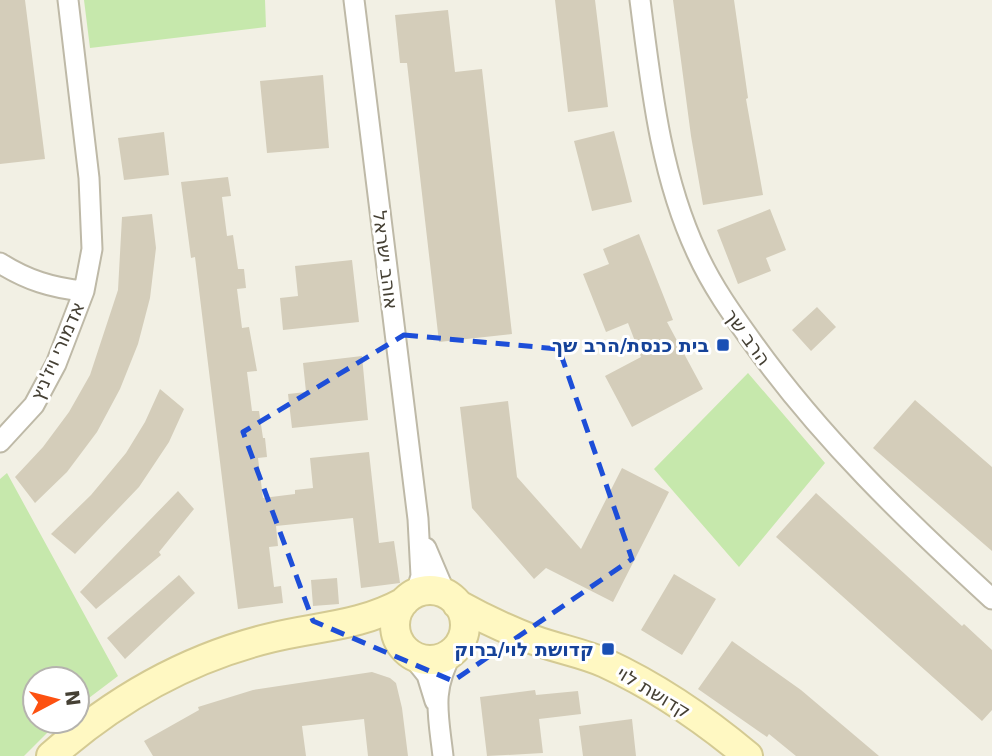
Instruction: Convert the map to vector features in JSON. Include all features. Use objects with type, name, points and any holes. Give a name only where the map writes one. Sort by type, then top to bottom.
[{"type":"street","points":[[0,263],[54,288],[84,291],[92,249],[89,178],[68,0]]},
{"type":"street","name":"אוהב ישראל","points":[[354,0],[418,520],[421,576],[410,598]]},
{"type":"street","name":"הרב שך","points":[[640,0],[660,135],[677,202],[696,252],[720,297],[773,371],[822,431],[992,599]]},
{"type":"street","name":"אדמורי ויז'ניץ","points":[[0,442],[37,401],[56,364],[84,291]]},
{"type":"street","name":"אוהב ישראל","points":[[418,520],[430,559],[452,599]]},
{"type":"street","points":[[51,756],[112,708],[186,667],[242,645],[370,618],[426,590],[452,599],[464,621],[464,630],[438,685],[438,716],[443,756]]},
{"type":"street","points":[[410,598],[395,619],[397,638],[427,675],[438,716]]},
{"type":"street","name":"קדושת לוי","points":[[452,599],[485,620],[607,664],[662,694],[721,733],[748,756]]},
{"type":"street","points":[[324,628],[370,633],[422,659],[444,657],[455,649]]},
{"type":"street","name":"קדושת לוי","points":[[455,649],[489,639],[550,645]]},
{"type":"highlighted area","points":[[404,335],[559,349],[632,559],[453,681],[313,621],[243,432]]},
{"type":"green space","points":[[84,0],[265,0],[266,27],[90,48]]},
{"type":"green space","points":[[748,373],[825,463],[739,567],[654,469]]},
{"type":"green space","points":[[7,473],[118,676],[91,696],[91,665],[21,665],[21,735],[45,735],[24,756],[0,756],[0,479]]},
{"type":"building","points":[[0,0],[25,0],[45,159],[0,164]]},
{"type":"building","points":[[555,0],[595,0],[608,107],[568,112]]},
{"type":"building","points":[[673,0],[734,0],[748,98],[746,99],[763,195],[703,205]]},
{"type":"building","points":[[448,10],[455,72],[482,69],[512,334],[439,342],[407,63],[400,63],[395,15]]},
{"type":"building","points":[[323,75],[329,148],[267,153],[260,81]]},
{"type":"building","points":[[614,131],[632,202],[592,211],[574,141]]},
{"type":"building","points":[[164,132],[169,175],[124,180],[118,138]]},
{"type":"building","points":[[228,177],[231,196],[222,197],[227,236],[233,235],[238,269],[244,269],[246,288],[237,289],[242,328],[249,327],[257,371],[247,372],[252,411],[259,411],[265,438],[267,457],[258,458],[263,498],[295,494],[295,490],[313,488],[310,458],[369,452],[379,543],[394,541],[400,583],[361,588],[353,518],[276,526],[278,546],[269,547],[274,587],[281,586],[283,603],[238,609],[195,257],[191,258],[181,182]]},
{"type":"building","points":[[770,209],[786,250],[766,258],[771,271],[738,284],[717,230]]},
{"type":"building","points":[[152,214],[156,248],[150,298],[138,344],[120,389],[97,432],[67,472],[35,503],[15,477],[43,447],[69,412],[90,375],[118,290],[122,217]]},
{"type":"building","points":[[639,234],[673,320],[667,322],[703,389],[632,427],[605,376],[641,357],[628,323],[606,332],[583,274],[609,264],[603,249]]},
{"type":"building","points":[[352,260],[359,322],[283,330],[280,298],[298,296],[295,266]]},
{"type":"building","points":[[817,307],[836,327],[811,351],[792,330]]},
{"type":"building","points":[[362,356],[368,420],[292,428],[288,394],[306,392],[303,363]]},
{"type":"building","points":[[160,389],[184,409],[169,442],[139,487],[75,554],[51,534],[91,495],[126,453],[145,422]]},
{"type":"building","points":[[915,400],[992,467],[992,551],[873,448]]},
{"type":"building","points":[[508,401],[517,477],[581,549],[622,468],[669,492],[613,602],[546,568],[534,579],[472,508],[460,407]]},
{"type":"building","points":[[178,491],[194,509],[159,552],[161,555],[96,609],[80,592]]},
{"type":"building","points":[[816,493],[992,650],[992,710],[982,721],[776,537]]},
{"type":"building","points":[[674,574],[716,599],[682,655],[641,630]]},
{"type":"building","points":[[179,575],[195,593],[125,659],[107,638]]},
{"type":"building","points":[[337,578],[339,604],[313,606],[311,580]]},
{"type":"building","points":[[732,641],[801,690],[879,756],[796,756],[769,734],[767,737],[698,689]]},
{"type":"building","points":[[372,672],[396,683],[408,756],[368,756],[364,719],[302,726],[306,756],[153,756],[144,741],[199,710],[198,707],[253,690]]},
{"type":"building","points":[[535,690],[536,695],[578,691],[581,714],[539,719],[543,753],[487,756],[480,697]]},
{"type":"building","points":[[632,719],[636,756],[583,756],[579,726]]},
{"type":"place","name":"בית כנסת/הרב שך","points":[[723,345]]},
{"type":"place","name":"קדושת לוי/ברוק","points":[[608,649]]}]
